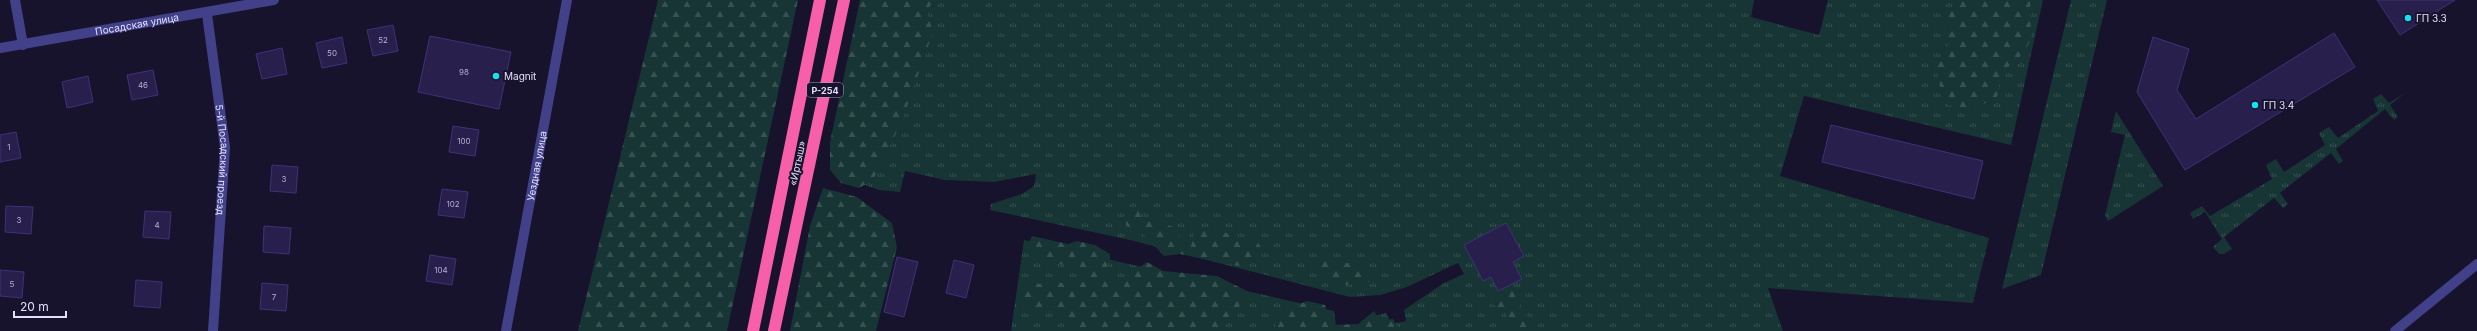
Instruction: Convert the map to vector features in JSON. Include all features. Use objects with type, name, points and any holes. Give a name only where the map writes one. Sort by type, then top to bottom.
[{"type":"highway","name":"«Иртыш»","points":[[753,331],[820,0]]},
{"type":"highway","name":"«Иртыш»","points":[[774,331],[844,0]]},
{"type":"street","points":[[15,0],[23,45]]},
{"type":"street","name":"Посадская улица","points":[[0,48],[207,14],[274,0]]},
{"type":"street","name":"Уездная улица","points":[[506,331],[567,0]]},
{"type":"street","name":"5-й Посадский проезд","points":[[207,14],[225,147],[213,331]]},
{"type":"street","points":[[2395,331],[2477,264]]},
{"type":"green space","points":[[658,0],[798,0],[727,331],[578,331]]},
{"type":"green space","points":[[860,0],[933,0],[927,12],[933,32],[902,121],[873,180],[859,188],[841,183],[830,170],[830,142]]},
{"type":"green space","points":[[863,0],[1754,0],[1751,17],[1819,35],[1828,0],[2043,0],[2011,145],[1804,96],[1780,176],[1989,238],[1973,303],[1768,288],[1783,331],[1011,331],[1024,240],[1334,311],[1336,326],[1361,330],[1369,317],[1386,313],[1392,324],[1406,321],[1404,310],[1444,283],[1464,274],[1458,263],[1407,287],[1380,295],[1350,297],[1130,240],[990,210],[991,204],[1022,194],[1034,186],[1036,174],[994,182],[945,180],[905,171],[900,192],[879,190],[851,180]]},
{"type":"green space","points":[[1960,0],[2030,0],[2031,40],[2019,58],[2002,72],[1997,97],[1979,106],[1968,108],[1948,105],[1938,81],[1937,74],[1939,59],[1949,44],[1944,19]]},
{"type":"green space","points":[[2071,0],[2107,0],[2041,275],[2002,289]]},
{"type":"green space","points":[[2405,93],[2390,105],[2398,117],[2394,120],[2385,109],[2336,149],[2343,161],[2339,164],[2331,153],[2280,193],[2288,204],[2283,208],[2274,198],[2224,237],[2232,249],[2224,254],[2219,254],[2213,247],[2222,239],[2205,212],[2193,219],[2190,213],[2202,206],[2210,216],[2272,179],[2266,165],[2276,159],[2284,172],[2325,145],[2319,133],[2329,127],[2338,138],[2378,111],[2373,99],[2381,94],[2389,103]]},
{"type":"green space","points":[[2116,111],[2163,186],[2108,221],[2105,215],[2125,135],[2111,132]]},
{"type":"green space","points":[[823,188],[857,197],[892,223],[897,247],[876,331],[790,331],[810,226]]},
{"type":"green space","points":[[1126,207],[1137,207],[1142,217],[1177,228],[1181,241],[1191,247],[1194,231],[1207,227],[1256,242],[1260,245],[1261,258],[1243,267],[1180,254],[1164,256],[1142,234],[1126,226]]},
{"type":"green space","points":[[1032,236],[1068,244],[1077,241],[1095,245],[1110,254],[1110,259],[1104,273],[1117,283],[1147,262],[1163,271],[1217,276],[1247,291],[1238,309],[1222,322],[1218,331],[1071,331],[1069,316],[1045,311],[1022,302],[1019,291],[1032,284],[1087,282],[1089,272],[1076,267],[1035,259],[1028,245]]},
{"type":"green space","points":[[1322,258],[1361,266],[1373,271],[1373,281],[1348,285],[1322,280],[1313,262]]},
{"type":"green space","points":[[1509,287],[1518,298],[1523,313],[1537,322],[1539,331],[1504,331],[1508,326],[1506,312],[1489,302],[1498,289]]},
{"type":"green space","points":[[1307,301],[1325,305],[1332,325],[1358,324],[1374,311],[1381,323],[1377,331],[1275,329],[1275,318],[1281,312]]},
{"type":"green space","points":[[1392,318],[1401,331],[1387,331],[1388,323]]},
{"type":"building","name":"ГП 3.3","points":[[2377,0],[2455,0],[2400,35]]},
{"type":"building","points":[[393,25],[398,51],[373,56],[367,30]]},
{"type":"building","name":"ГП 3.4","points":[[2334,33],[2355,67],[2185,170],[2137,92],[2153,37],[2189,49],[2177,90],[2196,119]]},
{"type":"building","points":[[430,36],[511,52],[499,109],[418,92]]},
{"type":"building","points":[[342,37],[347,63],[322,68],[316,43]]},
{"type":"building","points":[[282,48],[287,74],[262,79],[256,54]]},
{"type":"building","points":[[153,70],[158,95],[132,100],[127,75]]},
{"type":"building","points":[[88,76],[93,102],[67,108],[62,82]]},
{"type":"building","points":[[1831,125],[1983,161],[1974,199],[1822,162]]},
{"type":"building","points":[[453,126],[479,130],[475,156],[449,152]]},
{"type":"building","points":[[16,132],[21,158],[0,162],[0,135]]},
{"type":"building","points":[[272,165],[298,167],[296,193],[270,191]]},
{"type":"building","points":[[442,189],[468,192],[464,218],[438,215]]},
{"type":"building","points":[[6,206],[33,207],[31,234],[5,232]]},
{"type":"building","points":[[145,211],[171,212],[169,239],[143,237]]},
{"type":"building","points":[[1506,223],[1524,256],[1513,262],[1522,279],[1498,291],[1491,277],[1483,281],[1464,245]]},
{"type":"building","points":[[264,226],[291,228],[289,254],[263,252]]},
{"type":"building","points":[[430,255],[456,259],[452,285],[426,281]]},
{"type":"building","points":[[897,257],[918,262],[904,317],[884,312]]},
{"type":"building","points":[[954,260],[974,265],[966,298],[946,293]]},
{"type":"building","points":[[0,270],[24,272],[22,298],[0,296]]},
{"type":"building","points":[[136,280],[162,282],[160,308],[134,306]]},
{"type":"building","points":[[262,283],[288,285],[286,311],[260,309]]},
{"type":"place","name":"ГП 3.3","points":[[2408,18]]},
{"type":"place","name":"Magnit","points":[[496,76]]},
{"type":"place","name":"ГП 3.4","points":[[2255,105]]}]
